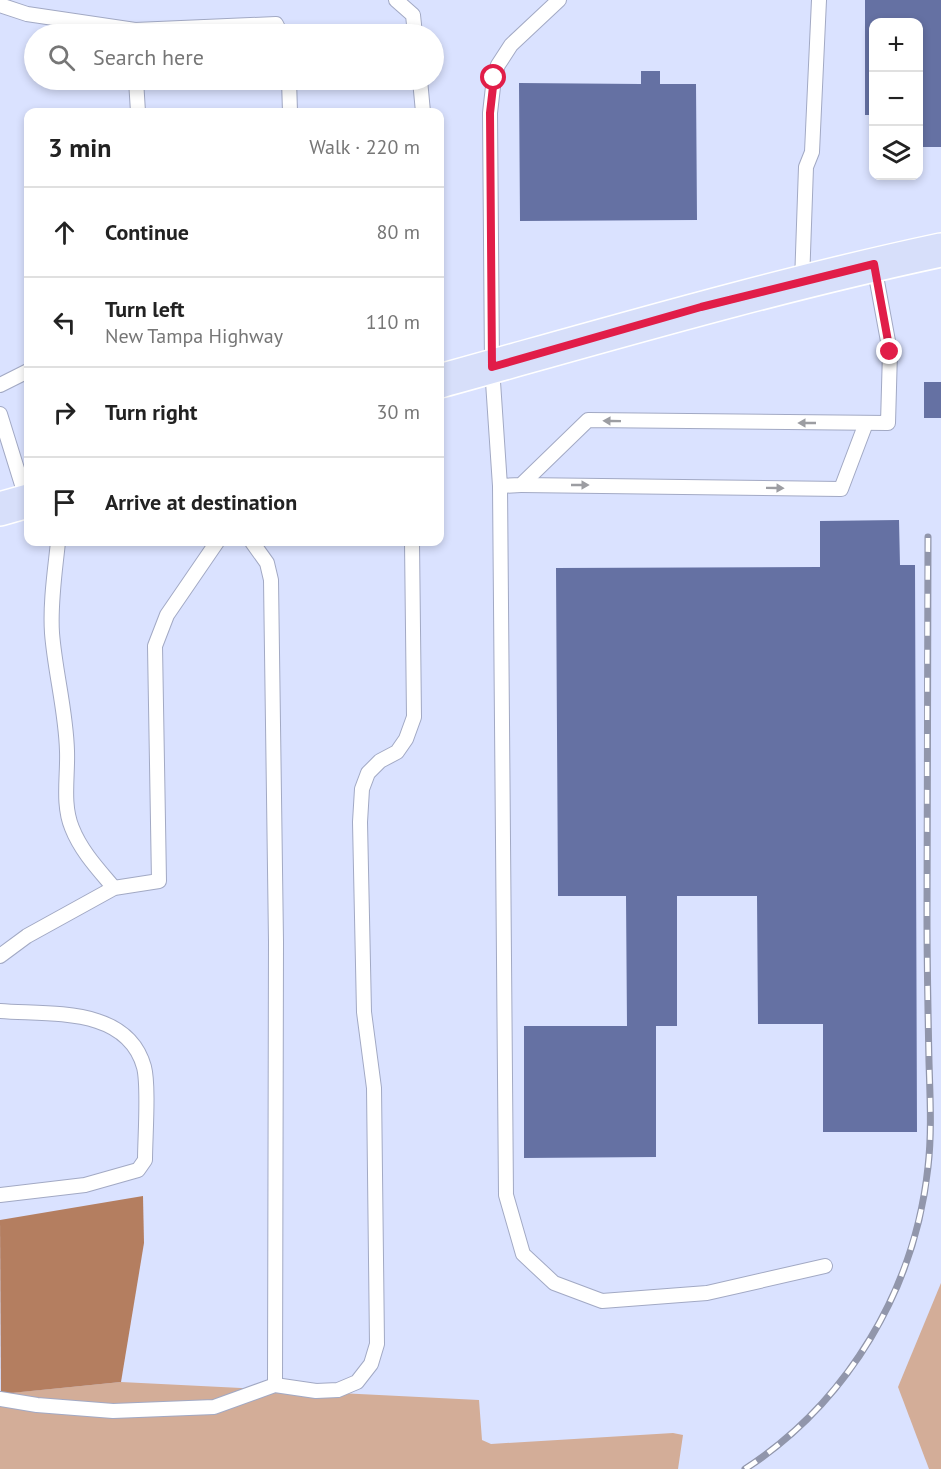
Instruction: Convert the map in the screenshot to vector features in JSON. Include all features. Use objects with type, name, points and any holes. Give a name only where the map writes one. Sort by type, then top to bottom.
[{"type":"main road","points":[[444,380],[701,307],[874,264],[941,250]]},
{"type":"lane","points":[[396,0],[413,15],[414,24]]},
{"type":"lane","points":[[559,0],[512,45],[494,78],[490,113],[492,367],[500,486],[506,1195],[523,1254],[554,1283],[602,1301],[707,1293],[825,1266]]},
{"type":"lane","points":[[802,282],[806,166],[812,152],[819,0]]},
{"type":"lane","points":[[0,5],[27,14],[87,24]]},
{"type":"lane","points":[[137,90],[138,108]]},
{"type":"lane","points":[[289,90],[290,108]]},
{"type":"lane","points":[[421,90],[423,108]]},
{"type":"lane","points":[[521,485],[588,420],[888,423],[890,352],[874,264]]},
{"type":"lane","points":[[0,385],[24,372]]},
{"type":"lane","points":[[0,414],[18,504]]},
{"type":"lane","points":[[500,486],[840,489],[866,423]]},
{"type":"lane","points":[[58,546],[52,633],[64,705],[67,751],[66,801],[71,826],[78,841],[114,888]]},
{"type":"lane","points":[[0,956],[27,936],[114,888],[159,881],[155,646],[167,615],[214,546]]},
{"type":"lane","points":[[255,546],[267,563],[271,580],[276,941],[275,1385]]},
{"type":"lane","points":[[0,1399],[38,1406],[113,1411],[214,1407],[275,1385],[316,1391],[338,1390],[357,1382],[371,1364],[377,1344],[374,1088],[364,1012],[360,822],[362,789],[368,773],[380,761],[397,752],[406,739],[414,717],[412,546]]},
{"type":"lane","points":[[0,1011],[88,1018],[110,1025],[133,1043],[145,1069],[145,1160],[138,1170],[85,1185],[0,1195]]},
{"type":"shaded area","points":[[143,1196],[144,1243],[121,1382],[1,1394],[0,1220]]},
{"type":"shaded area","points":[[941,1283],[941,1469],[929,1469],[898,1387]]},
{"type":"shaded area","points":[[121,1382],[479,1400],[482,1440],[491,1444],[673,1433],[683,1435],[678,1469],[0,1469],[0,1394]]},
{"type":"building","points":[[865,0],[941,0],[941,147],[923,147],[923,18],[869,18],[869,115],[865,115]]},
{"type":"building","points":[[641,71],[660,71],[660,84],[696,84],[697,220],[520,221],[519,83],[641,84]]},
{"type":"building","points":[[924,382],[941,382],[941,418],[924,418]]},
{"type":"building","points":[[899,520],[900,565],[915,565],[917,1132],[823,1132],[823,1024],[758,1024],[757,896],[677,896],[677,1026],[656,1026],[656,1157],[524,1158],[524,1026],[627,1026],[626,896],[558,896],[556,568],[820,567],[820,521]]},
{"type":"railway","points":[[745,1469],[782,1442],[815,1411],[845,1376],[870,1339],[892,1299],[921,1212],[928,1167],[930,1128],[927,935],[928,537]]},
{"type":"route","points":[[494,78],[490,113],[492,367],[701,307],[874,264],[890,352]]}]
